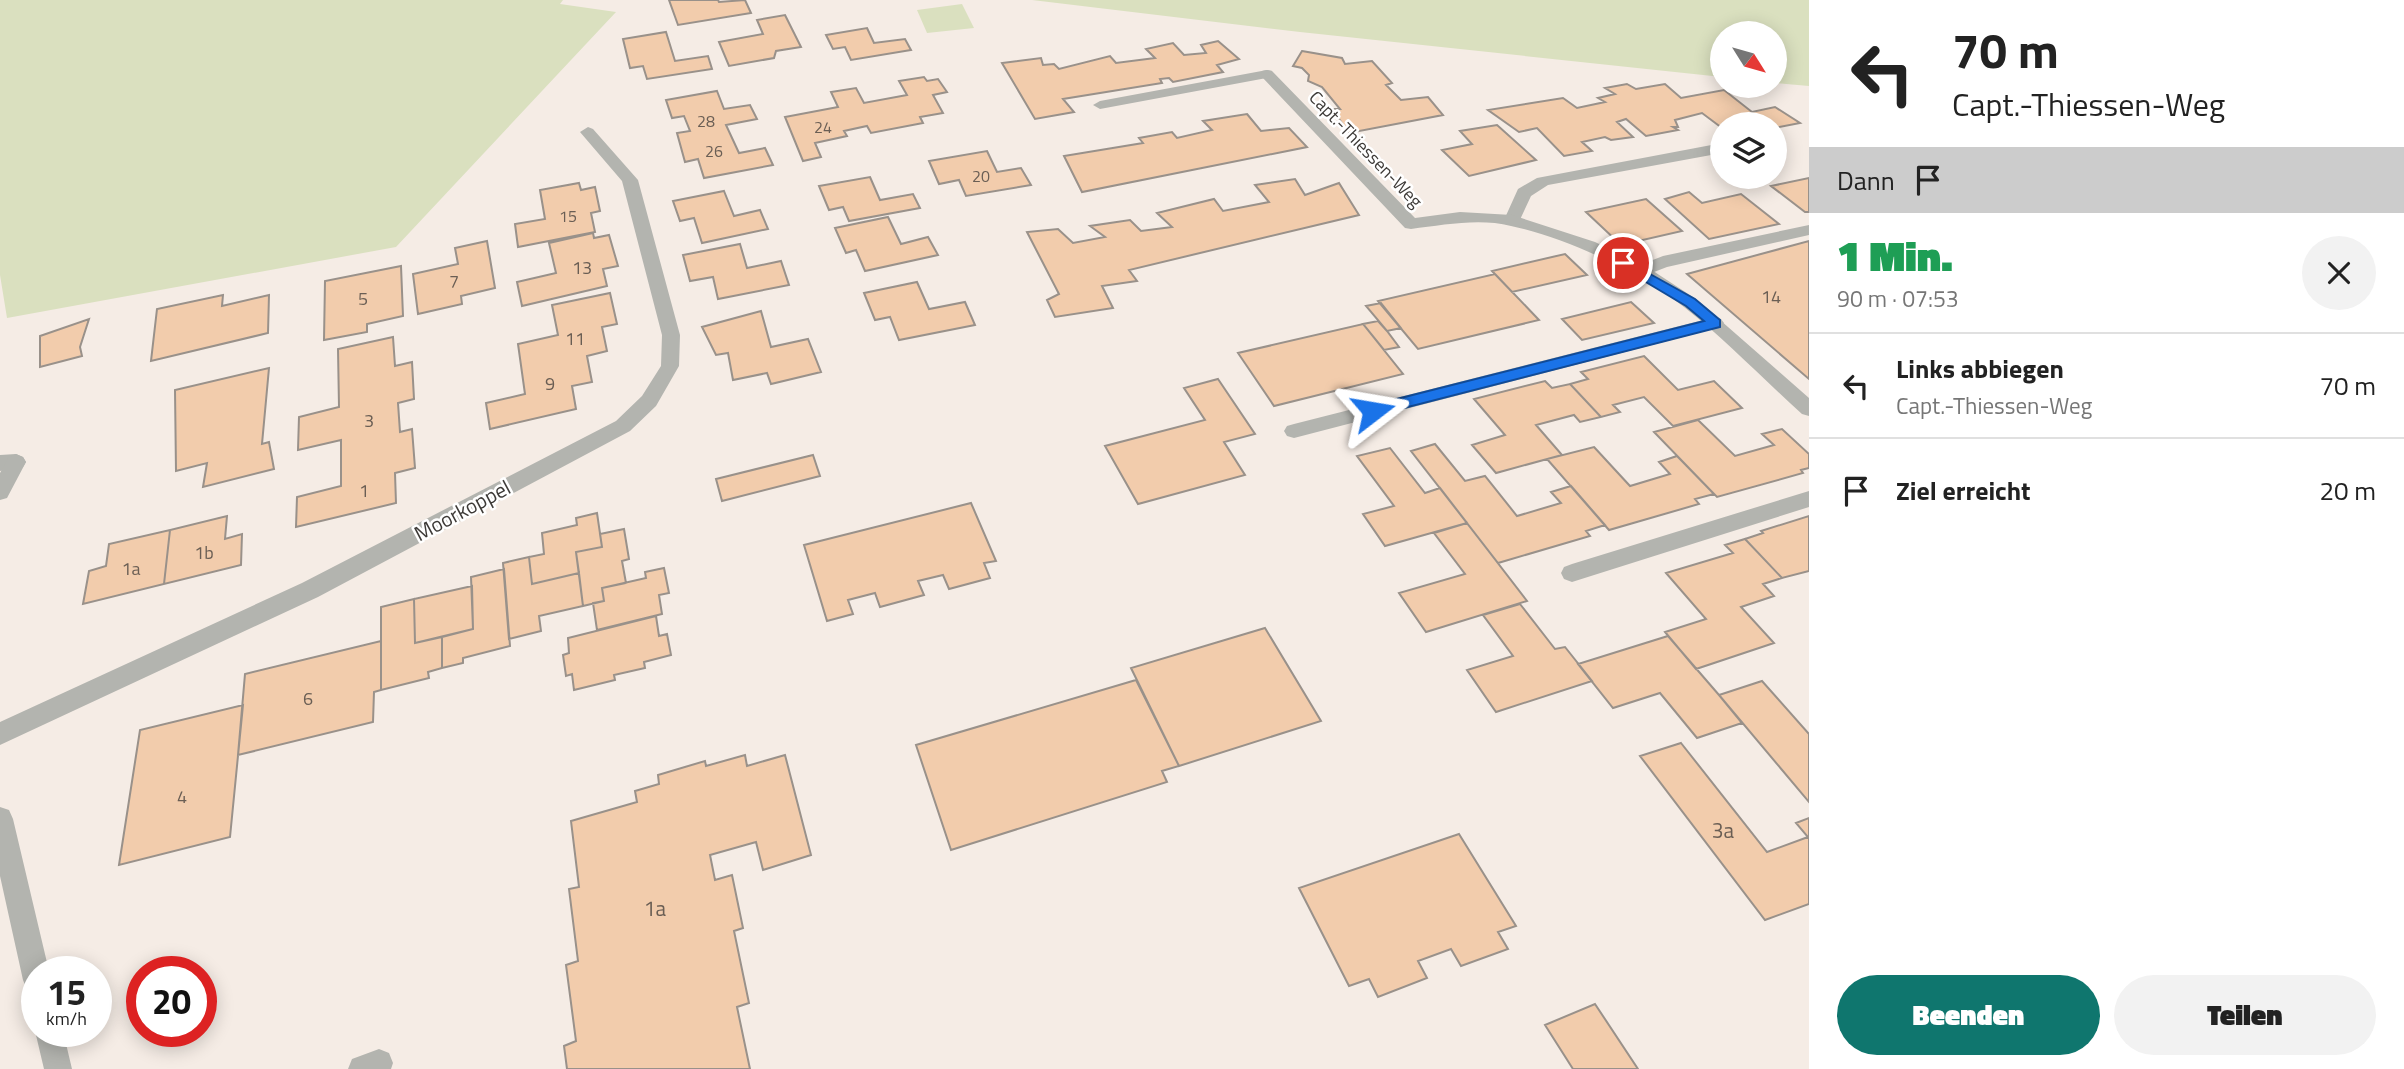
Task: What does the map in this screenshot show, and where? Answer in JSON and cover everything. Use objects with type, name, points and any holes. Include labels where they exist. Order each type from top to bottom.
[{"type":"street","name":"Capt.-Thiessen-Weg","points":[[1100,105],[1267,74],[1411,224],[1460,217],[1512,219],[1589,246],[1641,271],[1690,303],[1808,406]]},
{"type":"street","name":"Moorkoppel","points":[[0,734],[310,590],[623,426],[649,401],[670,366],[670,328],[630,180],[588,132]]},
{"type":"street","points":[[1512,219],[1524,193],[1543,181],[1710,150]]},
{"type":"street","points":[[1641,271],[1663,262],[1809,230]]},
{"type":"street","points":[[1294,431],[1715,323]]},
{"type":"street","points":[[0,492],[8,462]]},
{"type":"street","points":[[1572,573],[1809,499]]},
{"type":"street","points":[[0,819],[31,956]]},
{"type":"street","points":[[53,1047],[58,1069]]},
{"type":"green space","points":[[0,0],[563,0],[560,4],[616,12],[396,247],[7,318],[0,275]]},
{"type":"green space","points":[[1032,0],[1809,0],[1809,86],[1787,84],[1787,21],[1710,21],[1710,76]]},
{"type":"green space","points":[[962,4],[974,28],[927,33],[917,10]]},
{"type":"building","points":[[669,0],[745,0],[751,13],[678,25]]},
{"type":"building","points":[[785,15],[801,47],[776,51],[774,58],[729,66],[719,42],[763,34],[757,20]]},
{"type":"building","points":[[867,28],[874,43],[905,39],[911,50],[851,60],[845,47],[833,49],[826,35]]},
{"type":"building","points":[[666,32],[675,61],[708,56],[712,69],[647,79],[643,66],[630,68],[623,39]]},
{"type":"building","points":[[1218,41],[1239,59],[1217,65],[1223,72],[1173,82],[1169,78],[1160,79],[1162,83],[1063,99],[1074,112],[1035,119],[1002,63],[1041,58],[1043,65],[1054,64],[1059,69],[1110,56],[1116,63],[1155,58],[1146,49],[1173,43],[1184,55],[1206,53],[1201,45]]},
{"type":"building","points":[[1302,51],[1342,58],[1345,64],[1372,61],[1392,83],[1386,85],[1401,100],[1428,97],[1443,115],[1349,133],[1332,109],[1340,109],[1322,87],[1308,81],[1309,75],[1302,68],[1293,66]]},
{"type":"building","points":[[924,77],[927,81],[938,79],[947,92],[933,95],[943,113],[920,117],[923,123],[871,133],[867,126],[844,131],[847,136],[815,143],[821,157],[803,161],[785,117],[838,107],[831,92],[856,88],[864,103],[907,95],[899,81]]},
{"type":"building","points":[[1627,84],[1636,89],[1665,84],[1681,98],[1710,93],[1710,98],[1734,98],[1752,112],[1710,112],[1710,119],[1702,113],[1675,120],[1678,127],[1673,127],[1678,130],[1646,136],[1626,119],[1617,122],[1633,137],[1611,140],[1605,137],[1582,142],[1592,151],[1564,156],[1537,128],[1519,132],[1488,110],[1563,98],[1577,108],[1605,102],[1598,98],[1615,94],[1605,88]]},
{"type":"building","points":[[717,91],[724,109],[750,105],[757,119],[726,125],[739,153],[765,148],[773,165],[704,178],[698,159],[685,162],[677,133],[690,131],[684,116],[672,118],[666,100]]},
{"type":"building","points":[[1775,107],[1783,112],[1752,112]]},
{"type":"building","points":[[1247,114],[1261,131],[1289,128],[1307,147],[1082,192],[1064,156],[1143,143],[1139,138],[1172,132],[1177,138],[1212,130],[1203,121]]},
{"type":"building","points":[[1787,115],[1800,123],[1787,126]]},
{"type":"building","points":[[1497,125],[1536,160],[1469,176],[1442,150],[1472,144],[1460,131]]},
{"type":"building","points":[[987,151],[997,172],[1021,168],[1031,185],[966,196],[959,180],[939,184],[929,161]]},
{"type":"building","points":[[870,177],[880,200],[913,194],[920,208],[849,221],[843,207],[829,210],[819,186]]},
{"type":"building","points":[[1809,178],[1809,212],[1805,212],[1775,189],[1787,189],[1787,183]]},
{"type":"building","points":[[1295,179],[1305,195],[1339,183],[1359,215],[1129,270],[1137,281],[1102,286],[1113,308],[1055,317],[1047,300],[1059,294],[1027,232],[1058,229],[1073,243],[1105,237],[1090,226],[1130,220],[1141,231],[1172,227],[1157,213],[1214,199],[1223,211],[1269,202],[1255,185]]},
{"type":"building","points":[[579,183],[581,190],[595,187],[600,211],[591,213],[595,232],[518,247],[515,224],[545,219],[540,190]]},
{"type":"building","points":[[724,191],[734,216],[760,210],[768,229],[702,243],[694,218],[680,221],[673,201]]},
{"type":"building","points":[[1689,192],[1702,203],[1741,194],[1779,224],[1709,239],[1665,199]]},
{"type":"building","points":[[1646,199],[1682,231],[1621,245],[1586,212]]},
{"type":"building","points":[[888,217],[901,244],[928,237],[938,255],[865,271],[856,250],[846,253],[835,228]]},
{"type":"building","points":[[593,233],[594,238],[609,235],[618,266],[603,269],[607,286],[522,306],[517,282],[556,273],[549,243]]},
{"type":"building","points":[[487,241],[495,288],[461,296],[462,304],[418,314],[413,274],[458,264],[455,248]]},
{"type":"building","points":[[1809,241],[1809,379],[1687,274]]},
{"type":"building","points":[[740,244],[747,268],[781,261],[789,285],[718,299],[713,277],[690,281],[683,255]]},
{"type":"building","points":[[1565,254],[1587,275],[1512,292],[1492,271]]},
{"type":"building","points":[[401,266],[403,316],[367,324],[367,332],[324,340],[325,281]]},
{"type":"building","points":[[1495,274],[1539,320],[1418,349],[1378,301]]},
{"type":"building","points":[[917,282],[929,309],[965,302],[975,325],[899,340],[890,317],[875,320],[864,293]]},
{"type":"building","points":[[610,293],[617,324],[602,327],[607,351],[587,356],[592,382],[572,386],[576,409],[490,429],[486,403],[525,394],[518,344],[558,335],[552,305]]},
{"type":"building","points":[[223,295],[222,306],[269,295],[268,333],[151,361],[157,309]]},
{"type":"building","points":[[1631,302],[1654,323],[1582,340],[1562,319]]},
{"type":"building","points":[[1381,303],[1401,328],[1387,331],[1366,306]]},
{"type":"building","points":[[761,311],[771,347],[808,339],[821,372],[771,384],[767,373],[733,380],[728,353],[716,355],[702,327]]},
{"type":"building","points":[[89,319],[80,347],[82,356],[40,367],[40,336]]},
{"type":"building","points":[[1378,321],[1399,347],[1384,350],[1363,324]]},
{"type":"building","points":[[1363,324],[1403,374],[1274,406],[1238,353]]},
{"type":"building","points":[[393,337],[395,366],[412,362],[414,399],[398,403],[400,432],[412,429],[415,468],[395,473],[396,503],[296,527],[297,497],[341,486],[341,440],[298,450],[299,417],[339,407],[338,349]]},
{"type":"building","points":[[1644,356],[1678,390],[1714,381],[1742,408],[1673,426],[1644,397],[1613,405],[1620,412],[1601,417],[1570,384],[1588,379],[1581,372]]},
{"type":"building","points":[[269,368],[262,444],[269,442],[274,469],[203,487],[207,463],[176,471],[175,390]]},
{"type":"building","points":[[1218,379],[1255,434],[1224,442],[1245,475],[1138,504],[1105,446],[1205,420],[1184,388]]},
{"type":"building","points":[[1545,381],[1552,388],[1570,384],[1601,417],[1580,422],[1574,415],[1536,425],[1562,455],[1496,473],[1472,445],[1505,435],[1474,399]]},
{"type":"building","points":[[1698,420],[1735,456],[1774,445],[1762,434],[1782,429],[1809,454],[1809,468],[1801,470],[1803,473],[1717,497],[1654,432]]},
{"type":"building","points":[[1435,444],[1465,481],[1485,476],[1517,516],[1561,503],[1551,492],[1571,486],[1605,525],[1586,531],[1590,536],[1498,563],[1411,451]]},
{"type":"building","points":[[1594,447],[1630,486],[1670,474],[1659,462],[1677,456],[1714,494],[1695,499],[1699,504],[1609,530],[1547,459]]},
{"type":"building","points":[[1390,448],[1425,493],[1440,488],[1467,523],[1385,546],[1363,514],[1394,506],[1357,456]]},
{"type":"building","points":[[813,455],[820,476],[722,501],[716,479]]},
{"type":"building","points":[[971,503],[996,561],[984,563],[990,578],[949,589],[943,575],[918,581],[924,595],[880,607],[875,593],[848,600],[853,614],[827,621],[804,545]]},
{"type":"building","points":[[597,513],[602,547],[576,552],[579,573],[532,584],[529,557],[544,554],[542,533],[577,525],[576,518]]},
{"type":"building","points":[[227,516],[225,539],[242,534],[241,565],[164,584],[170,530]]},
{"type":"building","points":[[1809,516],[1809,571],[1782,578],[1745,539],[1763,533],[1761,531]]},
{"type":"building","points":[[1467,523],[1527,601],[1426,632],[1399,593],[1465,574],[1434,533]]},
{"type":"building","points":[[624,529],[629,559],[622,561],[626,583],[602,588],[604,601],[583,606],[576,552],[602,547],[600,534]]},
{"type":"building","points":[[170,530],[164,584],[83,604],[89,571],[106,566],[109,544]]},
{"type":"building","points":[[1745,539],[1782,578],[1763,584],[1774,596],[1741,607],[1774,643],[1696,669],[1665,632],[1706,619],[1666,573],[1733,553],[1725,545]]},
{"type":"building","points":[[529,557],[532,584],[579,573],[583,606],[539,616],[541,631],[509,639],[503,563]]},
{"type":"building","points":[[664,568],[669,593],[659,595],[662,614],[597,630],[593,603],[604,601],[602,588],[646,578],[645,572]]},
{"type":"building","points":[[504,569],[510,646],[463,658],[463,663],[442,668],[442,637],[473,629],[471,577]]},
{"type":"building","points":[[472,586],[473,629],[415,643],[414,599]]},
{"type":"building","points":[[414,599],[415,643],[442,637],[442,668],[428,672],[429,678],[381,690],[381,607]]},
{"type":"building","points":[[1520,604],[1555,649],[1565,647],[1592,681],[1496,712],[1467,670],[1513,656],[1483,615]]},
{"type":"building","points":[[656,616],[659,636],[667,634],[671,655],[644,662],[645,668],[614,675],[615,680],[574,690],[572,674],[566,676],[563,655],[569,653],[568,638]]},
{"type":"building","points":[[1265,628],[1321,721],[1179,766],[1131,668]]},
{"type":"building","points":[[1668,636],[1742,723],[1697,738],[1660,693],[1613,708],[1578,664]]},
{"type":"building","points":[[381,641],[381,690],[374,692],[373,722],[238,755],[245,674]]},
{"type":"building","points":[[1136,680],[1179,766],[1162,771],[1167,782],[951,850],[916,745]]},
{"type":"building","points":[[1762,681],[1809,734],[1809,802],[1719,695]]},
{"type":"building","points":[[243,705],[230,837],[119,865],[140,730]]},
{"type":"building","points":[[1681,743],[1767,852],[1808,837],[1796,823],[1809,818],[1809,904],[1765,920],[1640,756]]},
{"type":"building","points":[[745,755],[747,766],[785,755],[811,855],[763,870],[756,842],[710,855],[715,880],[732,875],[743,928],[734,931],[749,1003],[737,1007],[750,1069],[567,1069],[564,1046],[576,1041],[566,965],[578,961],[569,889],[579,887],[571,821],[637,802],[635,791],[659,784],[658,775],[705,761],[706,766]]},
{"type":"building","points":[[1459,834],[1516,926],[1498,932],[1508,949],[1461,966],[1451,949],[1418,961],[1427,978],[1378,997],[1369,979],[1349,986],[1299,888]]},
{"type":"building","points":[[1595,1004],[1638,1069],[1573,1069],[1545,1025]]},
{"type":"route","points":[[1373,411],[1715,323],[1641,271],[1623,263]]}]
